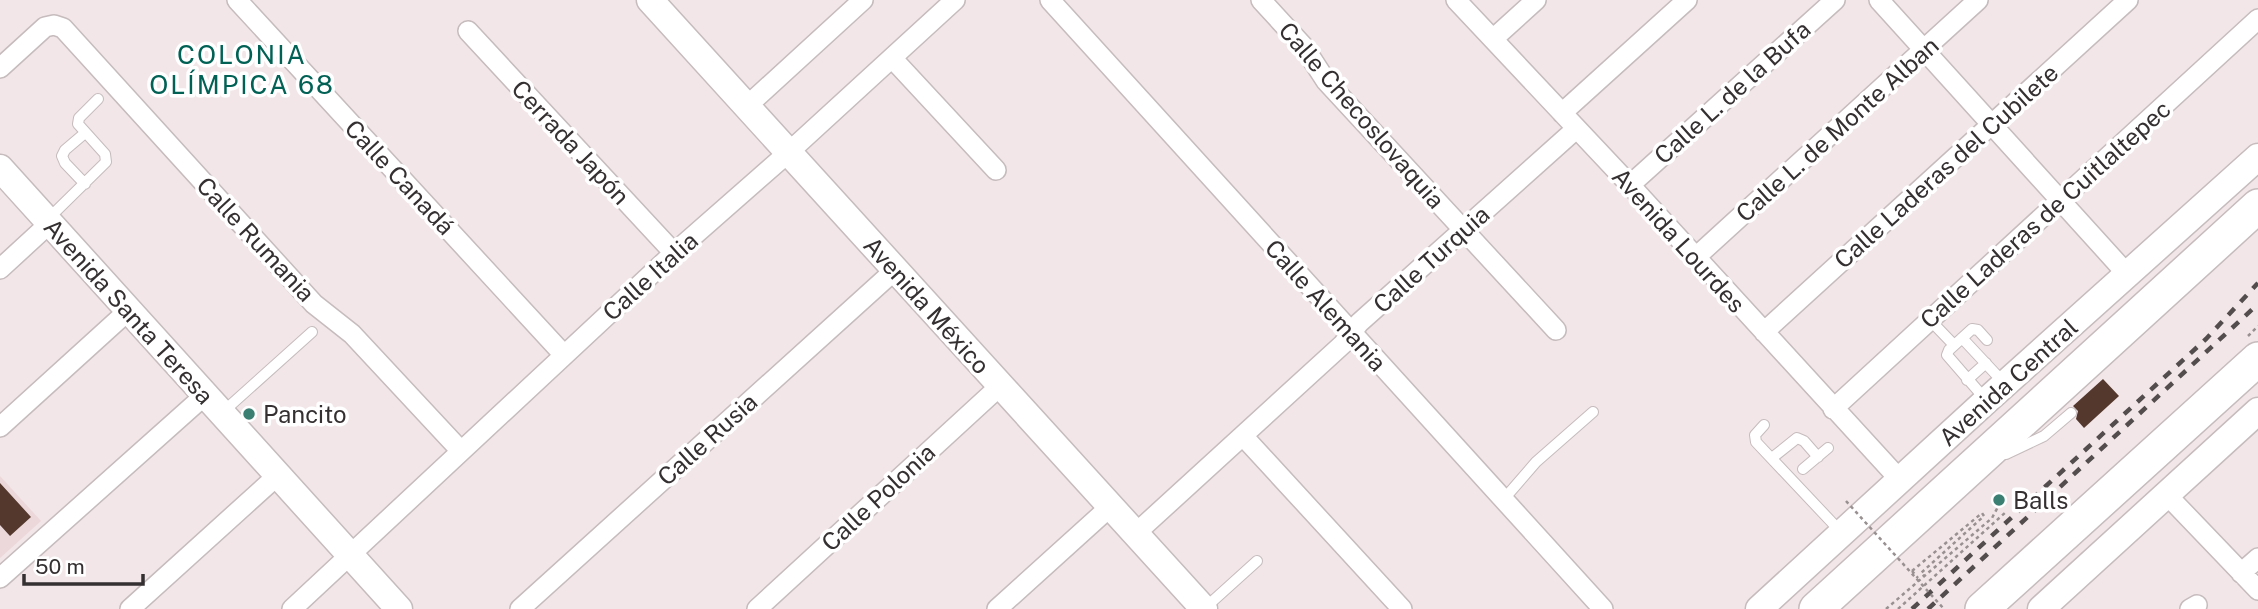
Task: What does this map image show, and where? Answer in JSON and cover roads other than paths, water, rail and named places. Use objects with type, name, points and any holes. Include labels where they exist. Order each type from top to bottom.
[{"type":"highway","points":[[2155,298],[2183,256],[2258,179]]},
{"type":"highway","name":"Avenida Central","points":[[1816,609],[2258,206]]},
{"type":"highway","points":[[1982,609],[2258,359]]},
{"type":"highway","points":[[2181,430],[2258,379]]},
{"type":"street","name":"Calle Canadá","points":[[237,0],[564,355]]},
{"type":"street","points":[[747,106],[863,0]]},
{"type":"street","name":"Calle Italia","points":[[292,609],[564,355],[955,0]]},
{"type":"street","name":"Calle Alemania","points":[[1049,0],[1602,609]]},
{"type":"street","name":"Calle Checoslovaquia","points":[[1261,0],[1304,47],[1326,81],[1556,330]]},
{"type":"street","name":"Avenida Lourdes","points":[[1456,0],[1901,481]]},
{"type":"street","points":[[1493,39],[1536,0]]},
{"type":"street","points":[[1562,113],[1686,0]]},
{"type":"street","name":"Calle L. de la Bufa","points":[[1630,185],[1835,0]]},
{"type":"street","points":[[1879,0],[2127,274]]},
{"type":"street","name":"Calle L. de Monte Alban","points":[[1696,257],[1978,0]]},
{"type":"street","name":"Calle Laderas del Cubilete","points":[[1763,332],[2128,0]]},
{"type":"street","name":"Avenida México","points":[[657,2],[747,106],[1204,609]]},
{"type":"street","name":"Calle Rumania","points":[[0,68],[46,27],[54,25],[63,28],[314,304],[352,334],[461,451]]},
{"type":"street","name":"Calle Laderas de Cuitlaltepec","points":[[1833,409],[2060,199],[2255,28]]},
{"type":"street","name":"Cerrada Japón","points":[[468,31],[674,254]]},
{"type":"street","points":[[892,58],[996,170]]},
{"type":"street","name":"Calle Turquia","points":[[1135,534],[1343,344],[1359,323],[1576,129]]},
{"type":"street","name":"Avenida Central","points":[[1759,609],[2258,158]]},
{"type":"street","name":"Avenida Santa Teresa","points":[[0,168],[399,609]]},
{"type":"street","points":[[0,269],[49,221]]},
{"type":"street","name":"Calle Rusia","points":[[520,609],[895,270]]},
{"type":"street","points":[[0,427],[129,310]]},
{"type":"street","name":"Calle Polonia","points":[[757,609],[1000,386]]},
{"type":"street","points":[[0,578],[212,405]]},
{"type":"street","points":[[2048,606],[2258,411]]},
{"type":"street","points":[[1243,436],[1402,609]]},
{"type":"street","points":[[130,609],[276,476]]},
{"type":"street","points":[[2167,495],[2258,590]]},
{"type":"street","points":[[997,609],[1111,506]]},
{"type":"street","points":[[2241,573],[2258,558]]},
{"type":"lane","points":[[49,221],[104,166],[107,157],[78,121],[97,99]]},
{"type":"lane","points":[[85,133],[65,150],[62,156],[65,163],[85,184]]},
{"type":"lane","points":[[1929,320],[1986,363],[1996,392]]},
{"type":"lane","points":[[1987,340],[1974,329],[1947,352],[1947,357],[1967,380],[1996,392]]},
{"type":"lane","points":[[212,405],[312,332]]},
{"type":"lane","points":[[1967,380],[1986,363]]},
{"type":"lane","points":[[1504,499],[1536,462],[1593,412]]},
{"type":"lane","points":[[1962,476],[2044,436],[2071,413]]},
{"type":"lane","points":[[1764,425],[1755,435],[1755,440],[1843,534]]},
{"type":"lane","points":[[1772,458],[1797,439],[1804,441],[1818,457]]},
{"type":"lane","points":[[1803,469],[1828,448]]},
{"type":"lane","points":[[1204,609],[1257,561]]},
{"type":"railway","points":[[1912,609],[2206,339],[2258,283]]},
{"type":"railway","points":[[1928,609],[2258,304]]},
{"type":"place","name":"Pancito","points":[[249,414]]},
{"type":"place","name":"Balls","points":[[1999,500]]},
{"type":"district","name":"COLONIA OLÍMPICA 68","points":[[242,69]]}]
